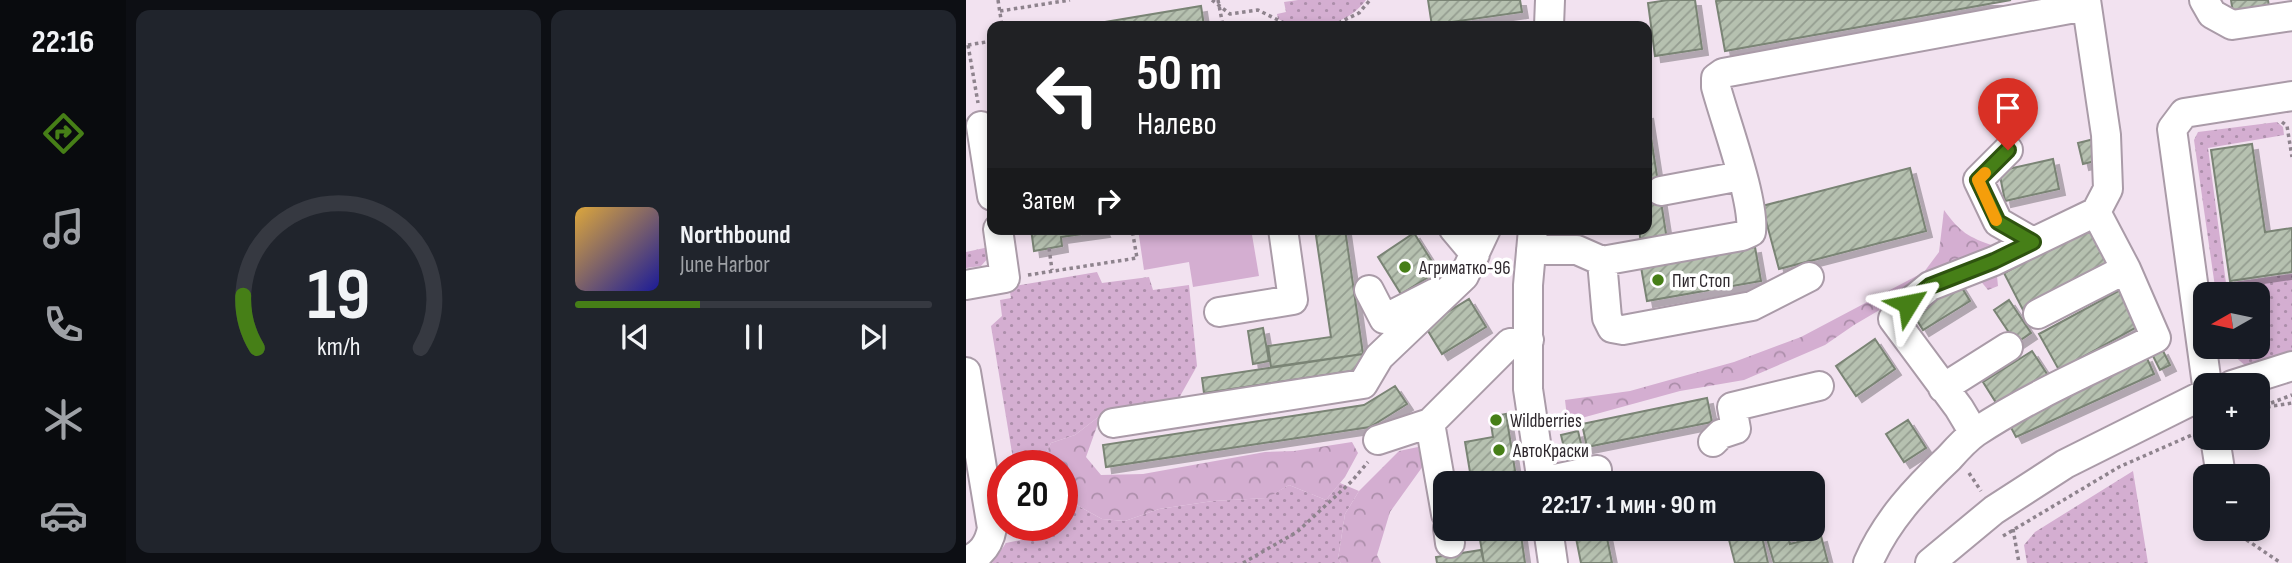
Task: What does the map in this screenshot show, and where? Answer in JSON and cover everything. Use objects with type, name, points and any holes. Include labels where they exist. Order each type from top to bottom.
[{"type":"street","points":[[1549,21],[1550,0]]},
{"type":"street","points":[[2204,0],[2212,14],[2232,25],[2292,16]]},
{"type":"street","points":[[1539,471],[1528,389],[1528,285],[1532,240],[1577,250],[1602,261],[1742,236],[1751,232],[1752,220],[1716,87],[1716,78],[1723,73],[2086,3],[2106,135],[2108,189],[2096,212],[1994,261],[1930,286],[1900,311],[1943,388],[1974,433]]},
{"type":"street","points":[[2205,373],[2172,130],[2184,113],[2285,107]]},
{"type":"street","points":[[981,126],[987,164]]},
{"type":"street","points":[[2008,150],[1978,180],[1998,222],[2033,242]]},
{"type":"street","points":[[1661,191],[1741,176]]},
{"type":"street","points":[[1868,563],[1877,542],[1891,521],[1919,487],[1974,433],[2046,393],[2156,338],[2126,269],[2096,212]]},
{"type":"street","points":[[966,285],[1005,278],[999,235]]},
{"type":"street","points":[[1219,312],[1293,300],[1284,235]]},
{"type":"street","points":[[1113,423],[1363,384],[1379,357],[1464,276],[1480,241]]},
{"type":"street","points":[[1602,261],[1607,318],[1612,328],[1623,330],[1752,306],[1809,277]]},
{"type":"street","points":[[2038,314],[2126,269]]},
{"type":"street","points":[[1369,290],[1384,318],[1459,281]]},
{"type":"street","points":[[1384,438],[1430,423],[1510,343],[1529,340]]},
{"type":"street","points":[[1943,388],[2007,347]]},
{"type":"street","points":[[2270,373],[2292,366]]},
{"type":"street","points":[[966,372],[992,528],[986,545],[978,556],[966,561]]},
{"type":"street","points":[[1713,442],[1721,434],[1735,429],[1732,407],[1819,386]]},
{"type":"street","points":[[1930,563],[1994,510],[2065,464],[2193,400]]},
{"type":"street","points":[[1430,423],[1438,471]]},
{"type":"street","points":[[1593,471],[1597,470]]},
{"type":"street","points":[[1550,541],[1553,563]]},
{"type":"path","points":[[998,0],[1001,21]]},
{"type":"path","points":[[1000,11],[1070,0]]},
{"type":"path","points":[[1212,0],[1230,14],[1258,10],[1276,21]]},
{"type":"path","points":[[1342,21],[1359,13],[1370,0]]},
{"type":"path","points":[[1219,3],[1222,21]]},
{"type":"path","points":[[981,126],[967,45],[987,42]]},
{"type":"path","points":[[2285,107],[2292,157]]},
{"type":"path","points":[[1005,278],[1137,258],[1133,235]]},
{"type":"path","points":[[1049,248],[1052,271]]},
{"type":"path","points":[[2270,403],[2292,395]]},
{"type":"path","points":[[2270,406],[2292,403]]},
{"type":"path","points":[[1994,542],[2119,467],[2193,434]]},
{"type":"path","points":[[1243,563],[1297,532],[1352,481],[1384,438]]},
{"type":"path","points":[[2013,529],[2019,563]]},
{"type":"path","points":[[2248,541],[2281,563]]},
{"type":"green space","points":[[1366,0],[1348,17],[1339,21],[1278,19],[1277,14],[1286,12],[1284,2]]},
{"type":"green space","points":[[2277,122],[2283,127],[2284,135],[2208,148],[2226,282],[2214,282],[2194,140],[2198,132]]},
{"type":"green space","points":[[1944,210],[1965,233],[1994,246],[1998,286],[1988,290],[1979,279],[1929,281],[1825,345],[1744,380],[1680,391],[1578,419],[1567,417],[1565,400],[1630,391],[1734,362],[1801,337],[1924,272],[1939,252]]},
{"type":"green space","points":[[1139,235],[1252,235],[1259,276],[1193,287],[1189,262],[1144,270]]},
{"type":"green space","points":[[989,247],[989,257],[981,266],[966,268],[966,252]]},
{"type":"green space","points":[[1097,272],[1102,283],[1149,277],[1153,290],[1189,285],[1197,366],[1179,398],[1101,415],[1075,435],[1051,443],[1048,450],[1012,450],[991,326],[1002,316],[1000,300],[1011,298],[1009,287]]},
{"type":"green space","points":[[2292,274],[2292,353],[2248,368],[2238,359],[2270,359],[2270,282],[2233,282]]},
{"type":"green space","points":[[1101,415],[1086,457],[1101,475],[1143,474],[1265,452],[1294,451],[1352,442],[1358,453],[1345,477],[1326,500],[1289,485],[1267,498],[1213,501],[1159,509],[1125,521],[1102,519],[1078,506],[1078,450],[1048,450],[1051,443],[1075,435]]},
{"type":"green space","points":[[1418,447],[1423,466],[1390,512],[1377,555],[1381,563],[1341,563],[1338,559],[1345,514],[1359,491],[1399,451]]},
{"type":"green space","points":[[2133,471],[2148,563],[2027,563],[2024,545],[2035,532]]},
{"type":"green space","points":[[1340,483],[1359,491],[1345,514],[1338,559],[1341,563],[992,563],[1006,543],[1078,541],[1078,506],[1102,519],[1125,521],[1159,509],[1213,501],[1266,498],[1289,485],[1326,500]]},
{"type":"building","points":[[1428,0],[1520,0],[1522,12],[1458,21],[1431,21]]},
{"type":"building","points":[[1695,0],[1702,49],[1655,56],[1648,3]]},
{"type":"building","points":[[2011,0],[1725,51],[1716,1]]},
{"type":"building","points":[[2231,0],[2268,0],[2270,13],[2234,19]]},
{"type":"building","points":[[1201,6],[1203,21],[1111,21]]},
{"type":"building","points":[[2094,139],[2099,160],[2083,164],[2078,143]]},
{"type":"building","points":[[1652,144],[1659,189],[1652,190]]},
{"type":"building","points":[[2252,144],[2265,232],[2292,228],[2292,272],[2230,281],[2211,150]]},
{"type":"building","points":[[2053,159],[2059,189],[2005,201],[1999,171]]},
{"type":"building","points":[[1910,168],[1926,231],[1779,269],[1762,206]]},
{"type":"building","points":[[1659,189],[1667,240],[1641,244],[1640,235],[1652,235],[1652,190]]},
{"type":"building","points":[[2094,226],[2113,262],[2023,310],[2004,273]]},
{"type":"building","points":[[1032,235],[1075,235],[1061,237],[1062,246],[1034,251]]},
{"type":"building","points":[[1316,235],[1346,235],[1363,354],[1271,367],[1268,346],[1331,337]]},
{"type":"building","points":[[1411,235],[1415,235],[1438,271],[1401,294],[1378,257]]},
{"type":"building","points":[[1755,247],[1761,281],[1647,301],[1641,267]]},
{"type":"building","points":[[1959,283],[1970,301],[1923,330],[1912,312]]},
{"type":"building","points":[[2122,289],[2142,324],[2059,370],[2039,334]]},
{"type":"building","points":[[1469,299],[1486,327],[1442,354],[1425,326]]},
{"type":"building","points":[[2009,300],[2031,333],[2016,343],[1994,310]]},
{"type":"building","points":[[1263,328],[1269,361],[1253,364],[1248,331]]},
{"type":"building","points":[[1875,339],[1895,369],[1856,396],[1836,366]]},
{"type":"building","points":[[2162,349],[2170,365],[2160,370],[2152,354]]},
{"type":"building","points":[[2032,351],[2049,377],[2000,409],[1983,382]]},
{"type":"building","points":[[1363,354],[1366,369],[1204,393],[1202,378]]},
{"type":"building","points":[[2146,356],[2154,374],[2016,437],[2007,420]]},
{"type":"building","points":[[1395,386],[1407,404],[1370,427],[1106,467],[1103,445],[1364,405]]},
{"type":"building","points":[[1707,398],[1712,422],[1587,447],[1582,424]]},
{"type":"building","points":[[1506,414],[1515,471],[1470,471],[1465,442],[1493,437],[1490,417]]},
{"type":"building","points":[[1908,420],[1926,448],[1904,462],[1886,434]]},
{"type":"building","points":[[1578,431],[1583,452],[1566,456],[1561,435]]},
{"type":"building","points":[[1480,541],[1522,541],[1525,563],[1484,563]]},
{"type":"building","points":[[1577,541],[1608,541],[1612,563],[1581,563]]},
{"type":"building","points":[[1729,541],[1763,541],[1768,563],[1735,563]]},
{"type":"building","points":[[1768,541],[1789,541],[1790,544],[1822,541],[1828,563],[1774,563]]},
{"type":"building","points":[[1481,550],[1484,563],[1437,563],[1436,557]]},
{"type":"slow traffic","points":[[1985,173],[1978,180],[1996,220]]},
{"type":"place","name":"Агриматко-96","points":[[1405,267]]},
{"type":"place","name":"Пит Стоп","points":[[1658,280]]},
{"type":"place","name":"Wildberries","points":[[1496,420]]},
{"type":"place","name":"АвтоКраски","points":[[1499,450]]},
{"type":"route","points":[[1908,304],[1930,286],[1994,261],[2033,242],[1998,222],[1978,180],[2008,150]]}]
